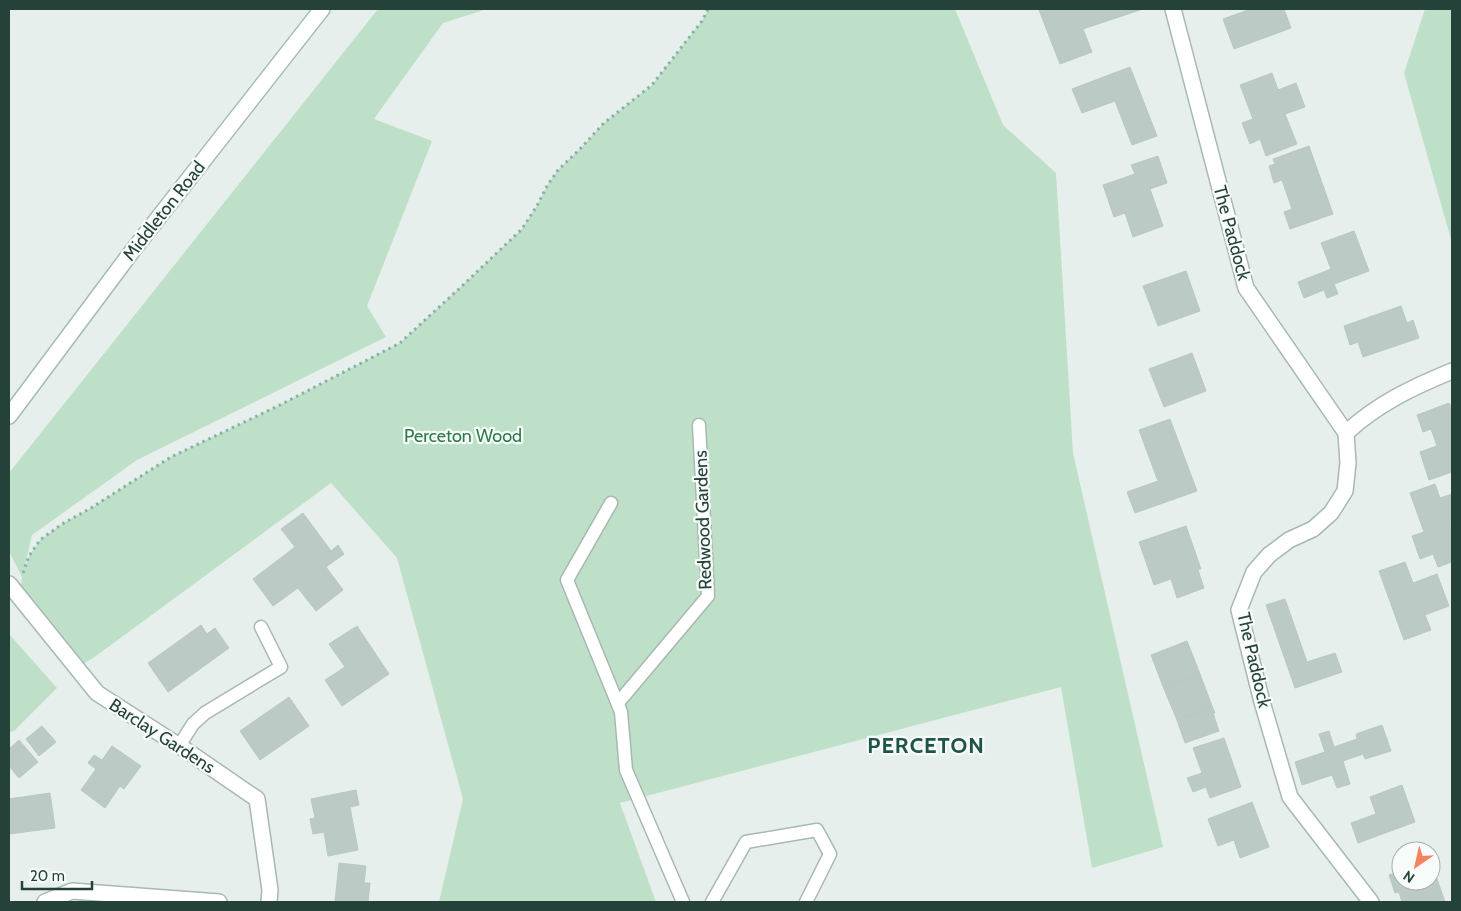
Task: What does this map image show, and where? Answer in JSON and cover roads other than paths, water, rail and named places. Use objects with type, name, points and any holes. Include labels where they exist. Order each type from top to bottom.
[{"type":"street","name":"Middleton Road","points":[[9,416],[130,254],[322,9]]},
{"type":"street","name":"The Paddock","points":[[1172,9],[1246,288],[1346,433],[1348,463],[1345,491],[1331,513],[1313,529],[1289,540],[1269,555],[1254,572],[1239,610],[1262,702],[1290,797],[1371,902]]},
{"type":"street","points":[[1346,433],[1362,418],[1391,399],[1452,371]]},
{"type":"street","name":"Barclay Gardens","points":[[11,587],[97,693],[257,799],[270,890],[269,902]]},
{"type":"street","points":[[45,902],[72,891],[219,902]]},
{"type":"lane","name":"Redwood Gardens","points":[[618,703],[708,596],[699,425]]},
{"type":"lane","points":[[612,503],[567,580],[621,712],[626,770],[683,902]]},
{"type":"lane","points":[[179,746],[193,724],[205,713],[281,667],[261,627]]},
{"type":"lane","points":[[712,902],[746,842],[817,830],[830,854],[806,902]]},
{"type":"district","name":"PERCETON","points":[[926,745]]},
{"type":"park label","name":"Perceton Wood","points":[[463,436]]}]
